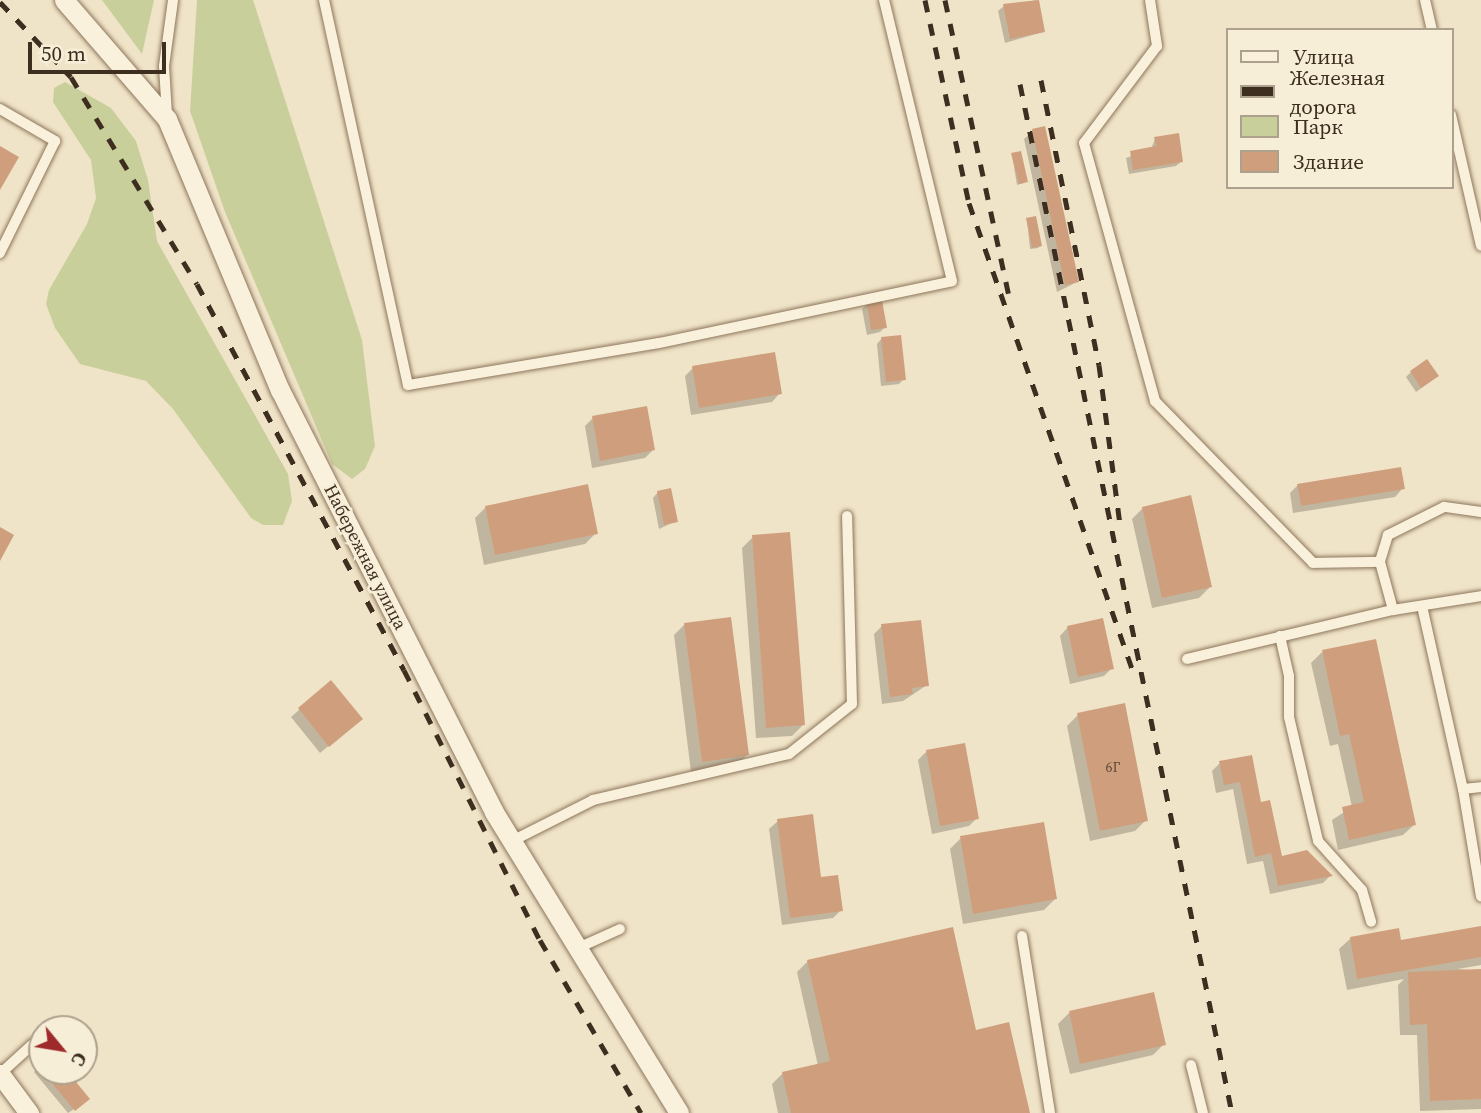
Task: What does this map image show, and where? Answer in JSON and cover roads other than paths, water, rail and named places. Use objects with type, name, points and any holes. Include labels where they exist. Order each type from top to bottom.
[{"type":"street","name":"Набережная улица","points":[[64,0],[167,119],[280,390],[512,841],[679,1113]]},
{"type":"street","points":[[0,1074],[29,1113]]},
{"type":"lane","points":[[167,119],[164,66],[173,0]]},
{"type":"lane","points":[[324,0],[408,385],[659,343],[952,281],[884,0]]},
{"type":"lane","points":[[1150,0],[1157,46],[1084,143],[1155,401],[1313,563],[1380,562]]},
{"type":"lane","points":[[1425,0],[1432,28]]},
{"type":"lane","points":[[0,109],[54,141],[0,253]]},
{"type":"lane","points":[[1453,124],[1481,246]]},
{"type":"lane","points":[[1393,610],[1380,562],[1388,535],[1444,507],[1481,512]]},
{"type":"lane","points":[[512,841],[593,800],[789,754],[852,704],[847,516]]},
{"type":"lane","points":[[1187,659],[1393,610],[1481,596]]},
{"type":"lane","points":[[1422,606],[1463,789],[1481,896]]},
{"type":"lane","points":[[1280,636],[1289,676],[1289,717],[1318,841],[1362,890],[1371,922]]},
{"type":"lane","points":[[1463,789],[1481,787]]},
{"type":"lane","points":[[578,948],[620,929]]},
{"type":"lane","points":[[1022,936],[1049,1113]]},
{"type":"lane","points":[[0,1074],[28,1048]]},
{"type":"lane","points":[[1191,1065],[1203,1113]]},
{"type":"railway","points":[[925,0],[969,203],[1132,669]]},
{"type":"railway","points":[[945,0],[1009,296]]},
{"type":"railway","points":[[0,2],[71,77],[197,284],[404,670],[540,940],[641,1113]]},
{"type":"railway","points":[[1041,80],[1099,365],[1120,524]]},
{"type":"railway","points":[[1020,84],[1232,1113]]}]
